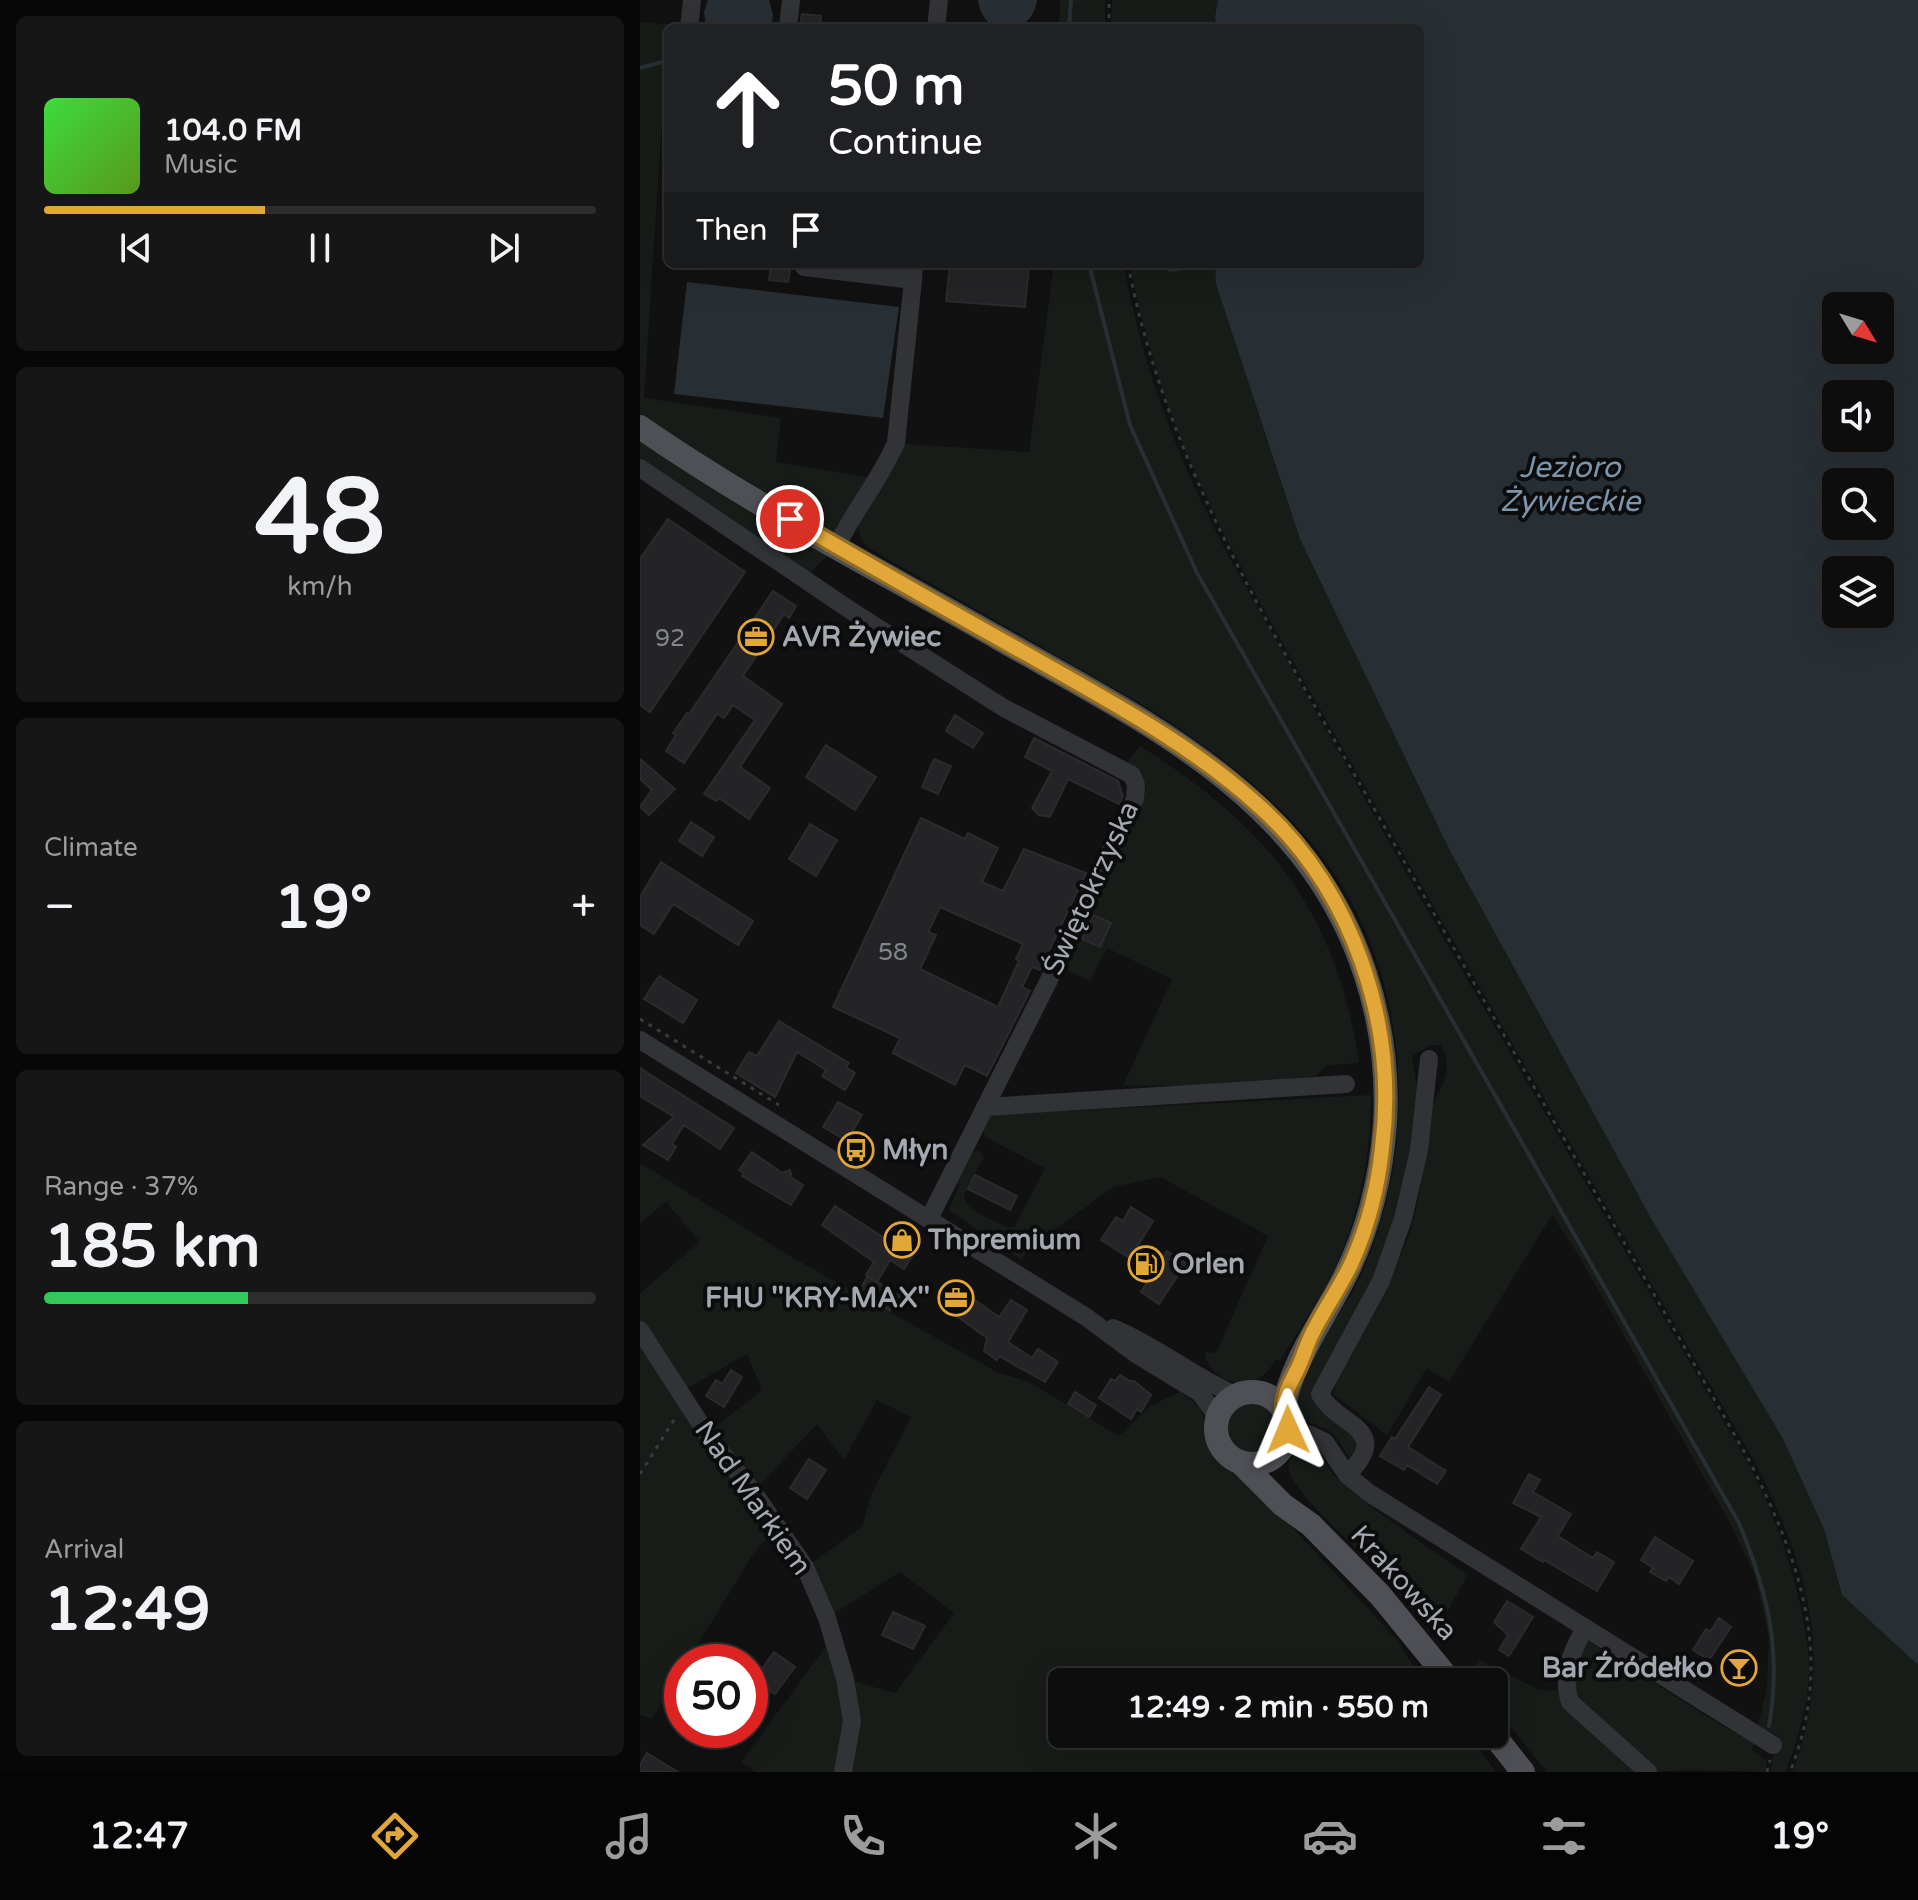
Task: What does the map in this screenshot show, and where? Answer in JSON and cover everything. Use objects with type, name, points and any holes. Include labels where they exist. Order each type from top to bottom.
[{"type":"main road","points":[[640,427],[688,459],[1114,704],[1208,764],[1276,823],[1302,854],[1327,890],[1356,948],[1375,1007],[1384,1066],[1385,1120],[1375,1195],[1360,1241],[1341,1284],[1313,1332],[1288,1390],[1283,1445],[1277,1454],[1260,1463],[1240,1462],[1225,1452],[1219,1441],[1218,1418],[1223,1407],[1274,1377],[1313,1332]]},
{"type":"main road","points":[[1247,1394],[1272,1398],[1286,1420]]},
{"type":"main road","name":"Krakowska","points":[[1277,1454],[1281,1479],[1311,1525]]},
{"type":"main road","name":"Krakowska","points":[[1240,1462],[1283,1505],[1311,1525],[1380,1595],[1440,1668]]},
{"type":"main road","points":[[1504,1748],[1523,1772]]},
{"type":"street","points":[[689,24],[692,0]]},
{"type":"street","points":[[788,24],[791,0]]},
{"type":"street","points":[[936,24],[939,0]]},
{"type":"street","points":[[826,268],[914,272],[896,443],[837,546]]},
{"type":"street","name":"Świętokrzyska","points":[[640,468],[838,602],[1004,708],[1132,775],[1136,785],[1135,799],[1106,848],[929,1219]]},
{"type":"street","points":[[640,1040],[1086,1317],[1136,1354],[1200,1393],[1218,1418]]},
{"type":"street","points":[[1347,1475],[1361,1459],[1366,1445],[1363,1433],[1324,1403],[1320,1394],[1381,1281],[1403,1219],[1419,1150],[1429,1059]]},
{"type":"street","points":[[985,1107],[1346,1084]]},
{"type":"street","points":[[1086,1317],[1144,1341],[1213,1384],[1247,1394]]},
{"type":"street","name":"Nad Markiem","points":[[640,1330],[707,1434],[754,1493],[805,1567],[827,1618],[845,1679],[852,1721],[843,1772]]},
{"type":"street","points":[[1286,1420],[1325,1442],[1347,1475],[1369,1493],[1773,1745]]},
{"type":"street","points":[[1585,1628],[1566,1670],[1565,1688],[1570,1702],[1648,1772]]},
{"type":"path","points":[[1109,0],[1109,24]]},
{"type":"path","points":[[1129,268],[1154,371],[1182,450],[1215,523],[1384,826],[1750,1462],[1778,1518],[1795,1561],[1812,1645],[1811,1690],[1790,1772]]},
{"type":"path","points":[[640,1474],[672,1420],[689,1405]]},
{"type":"shaded area","points":[[1060,0],[1105,0],[1105,24],[1059,24]]},
{"type":"shaded area","points":[[1112,0],[1218,0],[1216,24],[1111,24]]},
{"type":"shaded area","points":[[640,22],[664,24],[664,90],[644,398],[781,418],[776,462],[877,479],[837,546],[804,579],[640,468]]},
{"type":"shaded area","points":[[1053,268],[1125,268],[1141,340],[1164,413],[1228,555],[1425,906],[1758,1483],[1791,1570],[1808,1651],[1806,1701],[1786,1772],[1770,1772],[1779,1736],[1758,1726],[1767,1688],[1769,1637],[1755,1575],[1732,1527],[1579,1256],[1552,1215],[1449,1382],[1427,1368],[1387,1435],[1333,1394],[1349,1353],[1401,1255],[1414,1220],[1430,1114],[1446,1075],[1442,1045],[1431,1045],[1412,1056],[1419,1098],[1416,1133],[1380,1274],[1319,1385],[1351,1428],[1359,1445],[1352,1461],[1332,1433],[1299,1417],[1296,1403],[1299,1387],[1316,1351],[1355,1287],[1377,1234],[1391,1178],[1398,1120],[1398,1062],[1389,1005],[1373,950],[1349,898],[1317,850],[1260,790],[1218,756],[1150,709],[867,547],[861,538],[859,521],[896,465],[905,444],[1029,452]]},
{"type":"shaded area","points":[[1131,268],[1215,268],[1216,284],[1300,539],[1449,849],[1652,1220],[1783,1439],[1824,1529],[1842,1595],[1918,1665],[1918,1772],[1793,1772],[1806,1729],[1812,1689],[1813,1651],[1810,1613],[1801,1576],[1774,1501],[1755,1462],[1257,596],[1212,508],[1171,415]]},
{"type":"shaded area","points":[[1140,746],[1225,808],[1260,842],[1289,878],[1314,917],[1333,960],[1348,1009],[1359,1063],[1328,1065],[1316,1076],[1237,1085],[1123,1086],[1172,979],[1107,948],[1090,981],[1064,969],[1142,798],[1146,785],[1140,775],[1125,765]]},
{"type":"shaded area","points":[[1371,1095],[1363,1178],[1339,1259],[1280,1361],[1276,1360],[1264,1375],[1246,1383],[1236,1383],[1219,1376],[1212,1370],[1205,1352],[1216,1353],[1268,1236],[1160,1177],[1113,1187],[1027,1250],[1021,1260],[949,1210],[959,1186],[956,1181],[973,1152],[980,1151],[984,1157],[964,1195],[966,1201],[975,1211],[1009,1228],[1015,1226],[1045,1168],[985,1137],[983,1129],[992,1113]]},
{"type":"shaded area","points":[[640,1163],[795,1259],[999,1373],[1029,1382],[1119,1436],[1150,1406],[1180,1392],[1202,1414],[1212,1452],[1279,1513],[1399,1642],[1416,1668],[1048,1668],[1048,1748],[1479,1748],[1496,1772],[756,1772],[741,1762],[751,1748],[768,1748],[768,1725],[830,1641],[845,1679],[895,1693],[954,1613],[900,1572],[827,1618],[809,1565],[862,1527],[871,1495],[911,1417],[877,1400],[844,1460],[817,1424],[756,1489],[775,1528],[752,1556],[698,1644],[664,1644],[664,1700],[652,1719],[640,1715],[640,1330],[643,1326],[640,1320],[640,1293],[700,1242],[666,1202],[640,1223]],"holes":[[[747,1354],[762,1390],[707,1434],[681,1392]]]},
{"type":"shaded area","points":[[1252,1403],[1270,1410],[1277,1428],[1270,1446],[1252,1453],[1234,1446],[1227,1428],[1234,1410]]},
{"type":"shaded area","points":[[1304,1448],[1320,1457],[1340,1481],[1370,1506],[1468,1575],[1449,1608],[1428,1626],[1293,1480],[1289,1471],[1290,1460]]},
{"type":"shaded area","points":[[1585,1639],[1755,1744],[1751,1749],[1767,1762],[1765,1772],[1655,1772],[1573,1698],[1575,1658]]},
{"type":"shaded area","points":[[1479,1660],[1495,1668],[1474,1668]]},
{"type":"shaded area","points":[[1508,1674],[1539,1690],[1557,1691],[1640,1772],[1547,1772],[1508,1723]]},
{"type":"water","points":[[708,0],[769,0],[773,15],[772,24],[706,24],[704,12]]},
{"type":"water","points":[[978,0],[1037,0],[1033,13],[1022,24],[992,24],[981,13]]},
{"type":"water","name":"Jezioro Żywieckie","points":[[1218,0],[1918,0],[1918,1665],[1842,1595],[1824,1529],[1783,1439],[1652,1220],[1449,849],[1300,539],[1216,284],[1215,268],[1424,268],[1424,24],[1216,24],[1215,17]]},
{"type":"water","points":[[687,282],[899,307],[883,418],[674,394]]},
{"type":"building","points":[[802,14],[821,16],[820,24],[801,24]]},
{"type":"building","points":[[770,268],[790,268],[788,282],[769,280]]},
{"type":"building","points":[[950,268],[1029,268],[1025,307],[946,301]]},
{"type":"building","points":[[668,519],[745,572],[650,712],[640,705],[640,559]]},
{"type":"building","points":[[773,591],[796,606],[789,618],[784,614],[743,676],[782,704],[740,767],[770,788],[749,819],[719,798],[716,801],[704,794],[755,720],[733,705],[724,718],[717,714],[684,763],[666,751],[676,735],[673,733]]},
{"type":"building","points":[[955,715],[983,733],[973,748],[946,731]]},
{"type":"building","points":[[1034,738],[1118,781],[1123,796],[1119,804],[1068,779],[1050,817],[1039,815],[1032,808],[1052,771],[1025,757]]},
{"type":"building","points":[[826,745],[876,777],[855,810],[806,777]]},
{"type":"building","points":[[640,759],[675,789],[649,815],[640,807],[652,790],[640,779]]},
{"type":"building","points":[[934,759],[951,766],[938,794],[922,787]]},
{"type":"building","points":[[921,818],[965,839],[968,833],[998,848],[982,882],[1003,891],[1024,849],[1086,873],[1040,970],[1032,967],[1022,987],[1030,991],[987,1076],[965,1065],[955,1085],[893,1053],[900,1038],[833,1007]],"holes":[[[940,907],[1023,944],[1016,959],[1019,961],[998,1007],[920,969],[936,935],[928,932]]]},
{"type":"building","points":[[691,822],[714,837],[702,856],[679,841]]},
{"type":"building","points":[[810,824],[837,840],[816,876],[789,859]]},
{"type":"building","points":[[661,862],[753,921],[738,945],[673,904],[654,934],[640,925],[640,897]]},
{"type":"building","points":[[1093,915],[1111,923],[1100,947],[1082,939]]},
{"type":"building","points":[[659,976],[697,1000],[683,1023],[644,999]]},
{"type":"building","points":[[779,1021],[849,1063],[846,1067],[855,1073],[845,1090],[822,1076],[826,1070],[797,1052],[775,1097],[736,1073],[749,1052],[757,1056]]},
{"type":"building","points":[[640,1068],[734,1128],[720,1149],[684,1125],[672,1144],[676,1147],[668,1160],[643,1145],[674,1117],[640,1096]]},
{"type":"building","points":[[838,1102],[862,1115],[847,1141],[823,1127]]},
{"type":"building","points":[[752,1152],[782,1173],[790,1170],[792,1178],[803,1185],[791,1205],[742,1176],[744,1173],[739,1170]]},
{"type":"building","points":[[975,1175],[1017,1196],[1010,1210],[968,1189]]},
{"type":"building","points":[[835,1206],[886,1239],[894,1226],[920,1243],[904,1269],[890,1260],[877,1282],[866,1275],[874,1262],[822,1225]]},
{"type":"building","points":[[1131,1207],[1153,1221],[1130,1258],[1101,1240],[1116,1217],[1123,1221]]},
{"type":"building","points":[[1167,1251],[1186,1263],[1159,1304],[1141,1292]]},
{"type":"building","points":[[868,1276],[900,1296],[890,1311],[859,1291]]},
{"type":"building","points":[[952,1284],[999,1317],[1011,1300],[1027,1310],[1008,1342],[1032,1358],[1038,1349],[1058,1362],[1045,1382],[984,1351],[987,1338],[939,1303]]},
{"type":"building","points":[[731,1370],[742,1377],[724,1407],[706,1396],[716,1380],[722,1384]]},
{"type":"building","points":[[1120,1375],[1134,1381],[1151,1395],[1141,1412],[1137,1409],[1131,1419],[1099,1398],[1111,1379],[1115,1381]]},
{"type":"building","points":[[1429,1387],[1441,1395],[1408,1447],[1446,1471],[1437,1484],[1407,1465],[1404,1470],[1380,1456]]},
{"type":"building","points":[[1075,1392],[1096,1405],[1089,1417],[1068,1404]]},
{"type":"building","points":[[809,1459],[826,1470],[807,1499],[790,1488]]},
{"type":"building","points":[[1529,1474],[1540,1480],[1533,1492],[1571,1514],[1558,1536],[1593,1558],[1597,1552],[1614,1562],[1597,1591],[1521,1549],[1541,1517],[1513,1503]]},
{"type":"building","points":[[1655,1537],[1693,1561],[1679,1584],[1669,1577],[1666,1581],[1650,1572],[1653,1568],[1641,1560]]},
{"type":"building","points":[[1507,1601],[1533,1617],[1509,1656],[1499,1650],[1508,1635],[1494,1622]]},
{"type":"building","points":[[893,1612],[925,1626],[913,1649],[882,1635]]},
{"type":"building","points":[[1719,1618],[1731,1627],[1709,1660],[1693,1650],[1706,1629],[1710,1632]]},
{"type":"building","points":[[774,1652],[795,1667],[775,1694],[768,1689],[768,1660]]},
{"type":"building","points":[[647,1753],[678,1772],[640,1772],[640,1765]]},
{"type":"waterway","points":[[1069,24],[1071,0]]},
{"type":"waterway","points":[[640,68],[664,62]]},
{"type":"waterway","points":[[1090,268],[1130,425],[1197,573],[1739,1523],[1758,1574],[1770,1623],[1774,1672],[1769,1726]]},
{"type":"waterway","points":[[1170,270],[1183,268]]},
{"type":"place","name":"AVR Żywiec","points":[[756,637]]},
{"type":"place","name":"Młyn","points":[[856,1150]]},
{"type":"place","name":"Thpremium","points":[[902,1240]]},
{"type":"place","name":"Orlen","points":[[1146,1264]]},
{"type":"place","name":"FHU ''KRY-MAX''","points":[[956,1298]]},
{"type":"place","name":"Bar Źródełko","points":[[1739,1668]]},
{"type":"route","points":[[790,519],[1182,746],[1262,808],[1289,837],[1327,890],[1361,960],[1375,1007],[1384,1066],[1385,1120],[1375,1195],[1352,1262],[1313,1332],[1288,1390],[1283,1410],[1288,1430]]}]
